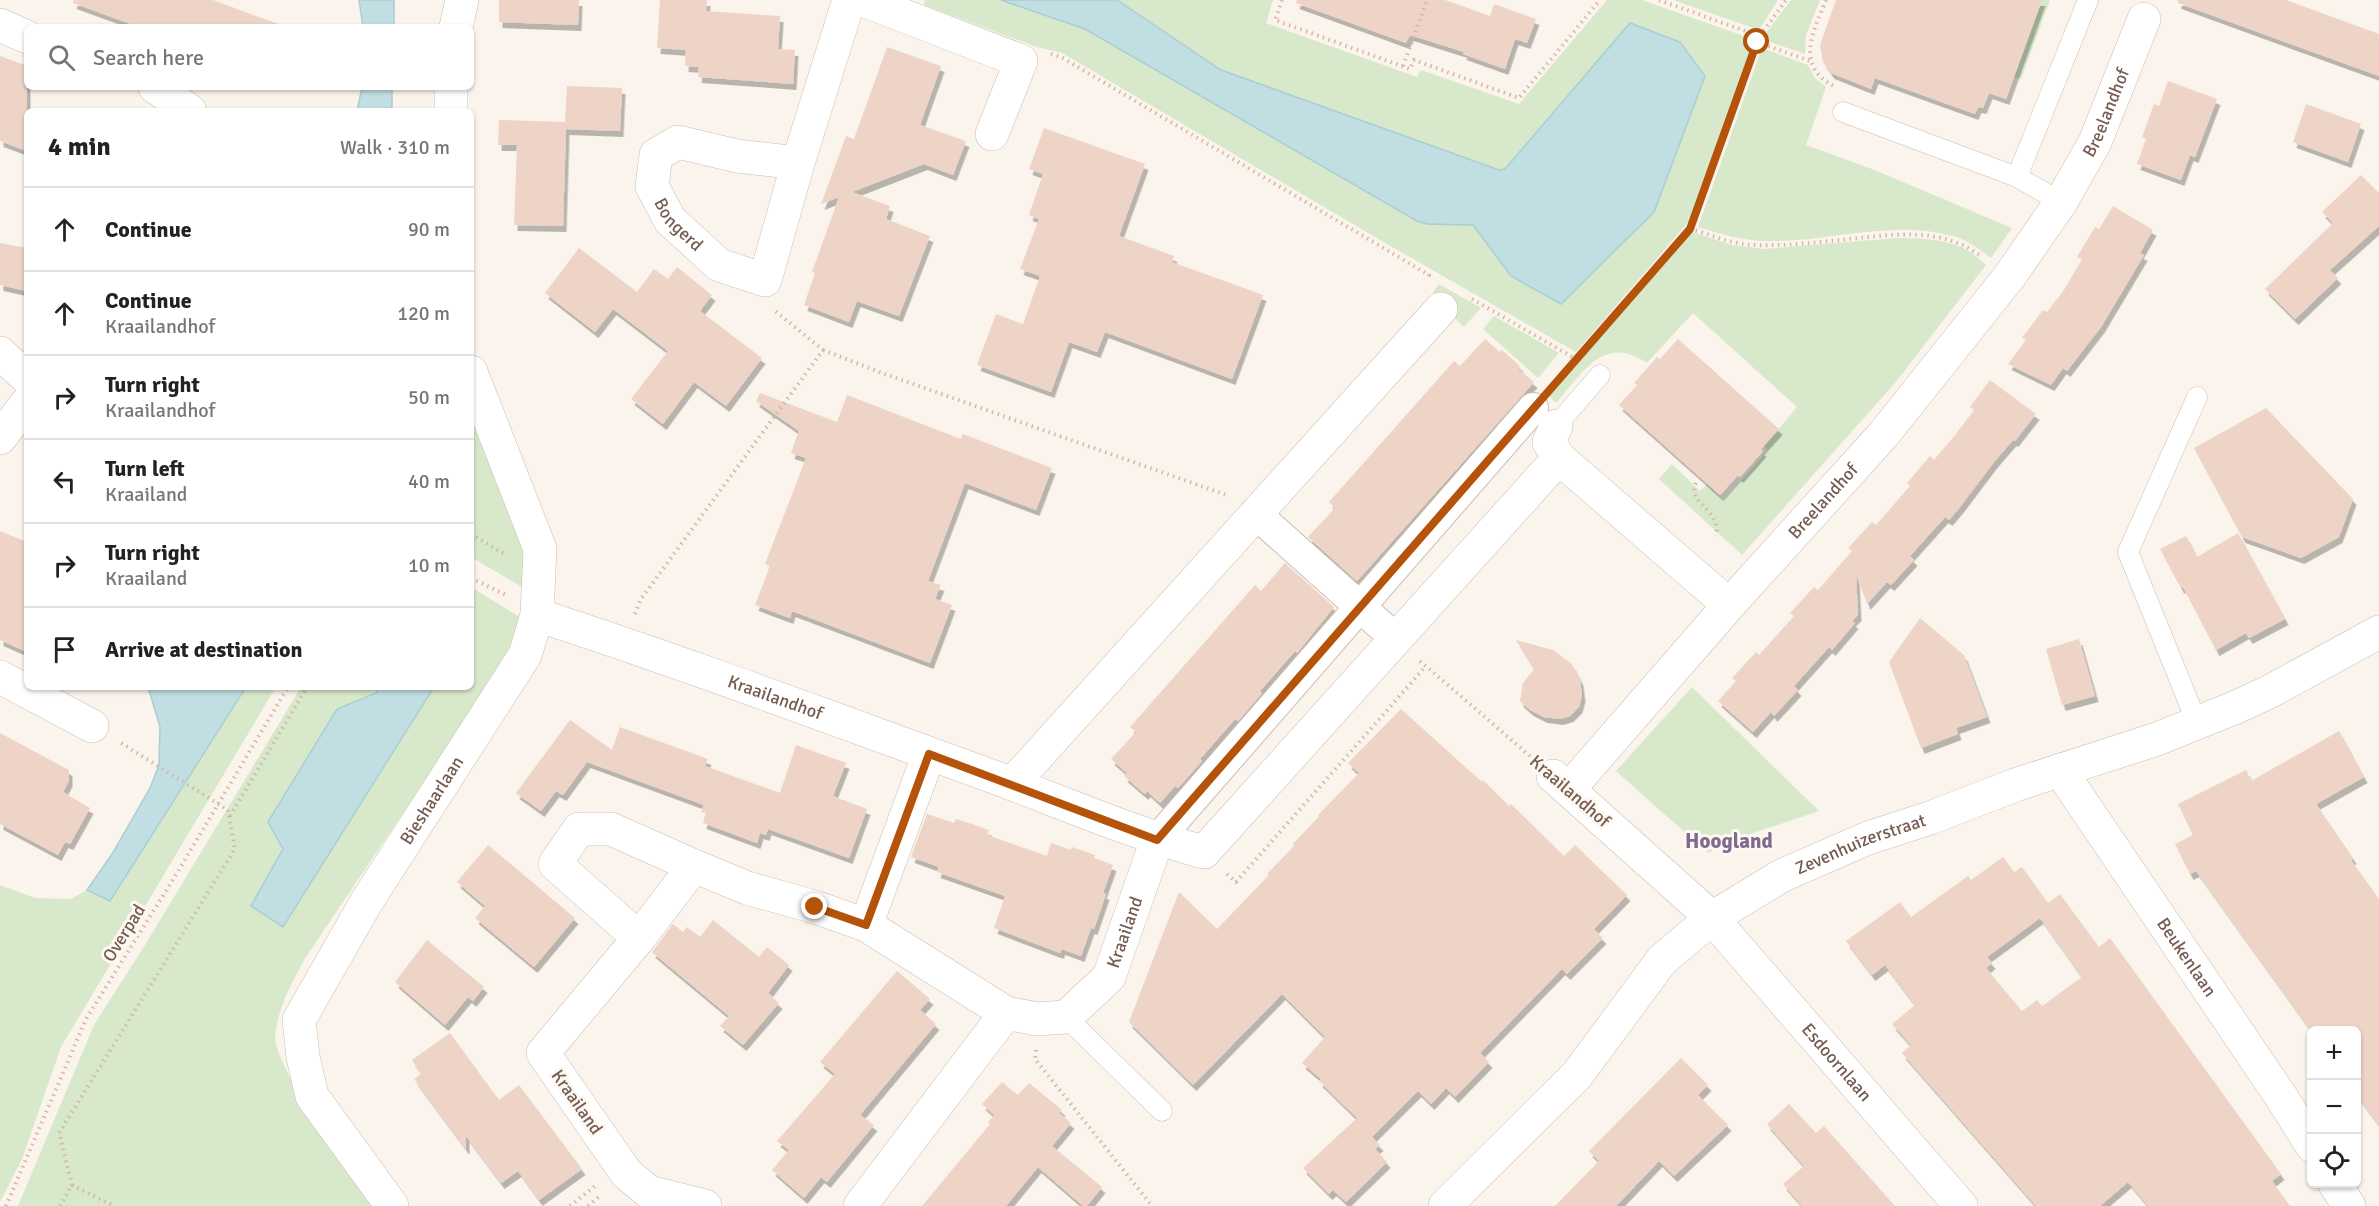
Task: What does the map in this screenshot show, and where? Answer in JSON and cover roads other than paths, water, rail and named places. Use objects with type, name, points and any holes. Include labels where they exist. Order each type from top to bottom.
[{"type":"street","points":[[457,24],[462,0]]},
{"type":"street","points":[[798,163],[849,0]]},
{"type":"street","points":[[863,0],[1022,61],[992,134]]},
{"type":"street","name":"Breelandhof","points":[[1561,783],[1729,605],[1883,435],[2009,277],[2061,202],[2095,142],[2144,19]]},
{"type":"street","points":[[0,25],[24,36]]},
{"type":"street","points":[[159,90],[186,108]]},
{"type":"street","points":[[451,90],[451,108]]},
{"type":"street","name":"Bongerd","points":[[678,142],[737,156],[798,163],[765,280],[719,265],[670,220],[652,186],[656,156],[678,142]]},
{"type":"street","points":[[1012,784],[1450,296]]},
{"type":"street","points":[[0,353],[24,375]]},
{"type":"street","name":"Bieshaarlaan","points":[[392,1206],[312,1096],[303,1057],[299,1020],[367,901],[525,656],[537,615],[540,549],[474,380]]},
{"type":"street","points":[[0,438],[24,407]]},
{"type":"street","points":[[1549,431],[1729,605]]},
{"type":"street","points":[[1157,840],[1361,607],[1549,431]]},
{"type":"street","points":[[1256,513],[1397,640],[1549,431]]},
{"type":"street","name":"Kraailandhof","points":[[537,615],[625,643],[1012,784],[1157,840],[1204,852],[1397,640]]},
{"type":"street","name":"Zevenhuizerstraat","points":[[1445,1206],[1577,1074],[1662,960],[1712,918],[1781,876],[1868,838],[1930,818],[2005,788],[2157,739],[2270,692],[2379,632]]},
{"type":"street","points":[[0,677],[24,690]]},
{"type":"street","points":[[24,690],[92,726]]},
{"type":"street","points":[[866,925],[929,754]]},
{"type":"street","name":"Beukenlaan","points":[[2060,770],[2307,1138]]},
{"type":"street","name":"Kraailandhof","points":[[1561,783],[1712,918]]},
{"type":"street","points":[[639,938],[555,864],[579,829],[611,829],[747,888],[815,907],[866,925],[1006,1012],[1052,1018]]},
{"type":"street","name":"Kraailand","points":[[1052,1018],[1109,977],[1157,840]]},
{"type":"street","name":"Kraailand","points":[[694,866],[639,938],[543,1053],[627,1174],[649,1192],[705,1206]]},
{"type":"street","name":"Esdoornlaan","points":[[1712,918],[1961,1206]]},
{"type":"street","points":[[860,1206],[1006,1012]]},
{"type":"street","points":[[2338,1188],[2349,1206]]},
{"type":"lane","points":[[2017,177],[2088,0]]},
{"type":"lane","points":[[1843,111],[2017,177],[2061,202]]},
{"type":"lane","points":[[1549,431],[1600,375]]},
{"type":"lane","points":[[2197,397],[2128,552],[2197,723]]},
{"type":"lane","points":[[1052,1018],[1162,1111]]},
{"type":"water","points":[[359,0],[394,0],[394,24],[363,24]]},
{"type":"water","points":[[1001,0],[1117,0],[1221,70],[1499,170],[1505,169],[1630,23],[1680,42],[1705,76],[1654,212],[1561,304],[1511,276],[1473,225],[1427,224],[1417,221],[1085,29]]},
{"type":"water","points":[[361,90],[392,90],[392,108],[358,108]]},
{"type":"water","points":[[149,690],[244,690],[110,901],[87,890],[112,854],[150,788],[159,765],[160,727]]},
{"type":"water","points":[[378,690],[432,690],[283,927],[251,906],[283,849],[268,822],[337,709],[376,693]]},
{"type":"district","name":"Hoogland","points":[[1729,841]]}]
